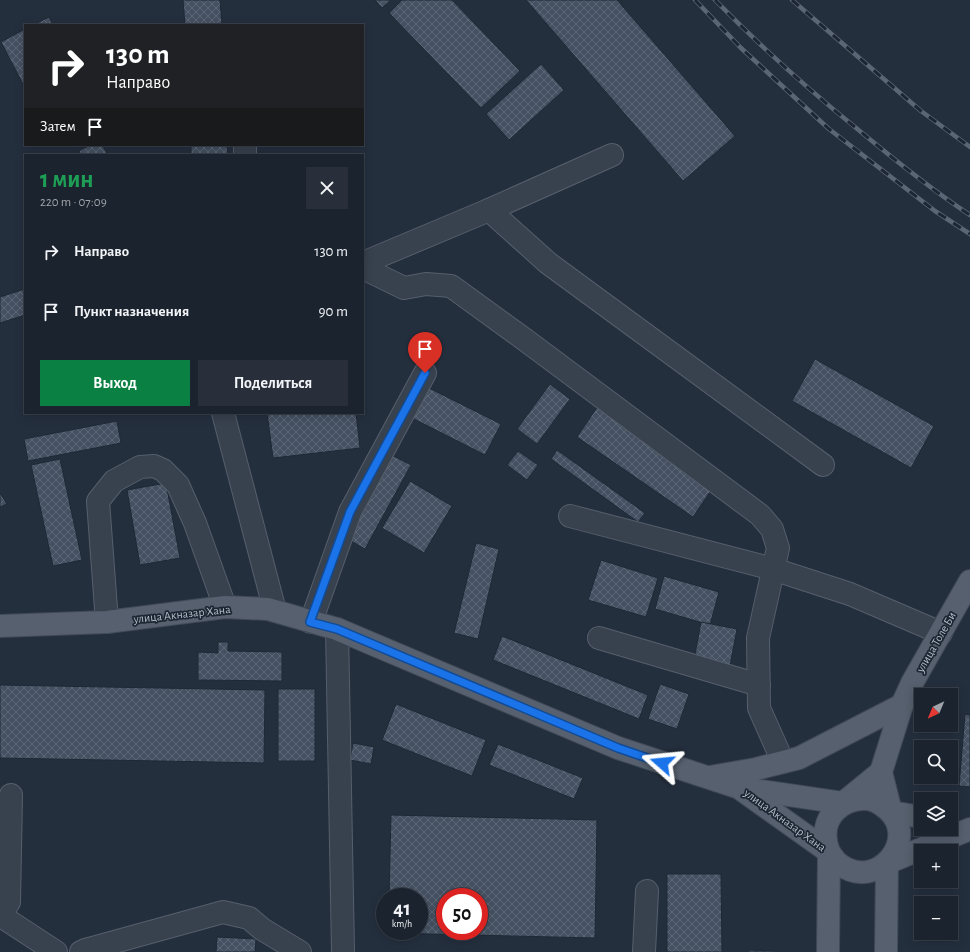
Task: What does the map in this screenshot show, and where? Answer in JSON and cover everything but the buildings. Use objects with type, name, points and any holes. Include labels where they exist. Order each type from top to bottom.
[{"type":"main road","name":"улица Толе Би","points":[[881,772],[902,704],[912,683],[970,581]]},
{"type":"main road","name":"улица Акназар Хана","points":[[0,626],[107,622],[225,607],[275,611],[337,629],[618,748],[740,788],[843,803]]},
{"type":"main road","points":[[707,777],[756,769],[799,758],[902,704]]},
{"type":"main road","points":[[828,952],[829,852],[826,840],[826,826],[832,813],[881,772],[891,812],[898,826],[898,842],[894,853],[887,863],[886,952]]},
{"type":"main road","name":"улица Акназар Хана","points":[[740,788],[829,852]]},
{"type":"main road","points":[[843,803],[856,799],[868,799],[881,803],[891,812],[914,816]]},
{"type":"main road","points":[[958,823],[970,825]]},
{"type":"main road","points":[[829,852],[838,863],[851,870],[866,872],[880,868],[887,863],[970,829]]},
{"type":"lane","points":[[364,263],[489,210],[612,155]]},
{"type":"lane","points":[[489,210],[548,263],[823,465]]},
{"type":"lane","points":[[364,268],[404,288],[426,284],[451,286],[760,515],[772,529],[778,548],[758,638],[759,708],[783,762]]},
{"type":"lane","points":[[310,622],[350,512],[425,373]]},
{"type":"lane","points":[[223,414],[275,611]]},
{"type":"lane","points":[[107,622],[98,501],[114,481],[140,467],[154,466],[163,470],[178,485],[195,523],[225,607]]},
{"type":"lane","points":[[570,516],[773,569],[850,594],[940,633]]},
{"type":"lane","points":[[337,629],[343,952]]},
{"type":"lane","points":[[599,638],[759,685]]},
{"type":"lane","points":[[11,795],[9,902],[1,916],[56,952]]},
{"type":"lane","points":[[644,952],[646,891]]},
{"type":"lane","points":[[81,952],[223,912],[249,918],[262,929],[300,952]]},
{"type":"railway","points":[[695,0],[741,48],[829,129],[935,211],[970,234]]},
{"type":"railway","points":[[715,0],[768,52],[823,101],[914,175],[970,215]]},
{"type":"railway","points":[[792,0],[921,111],[970,147]]},
{"type":"route","points":[[425,373],[350,512],[310,622],[337,629],[618,748],[662,763]]}]
